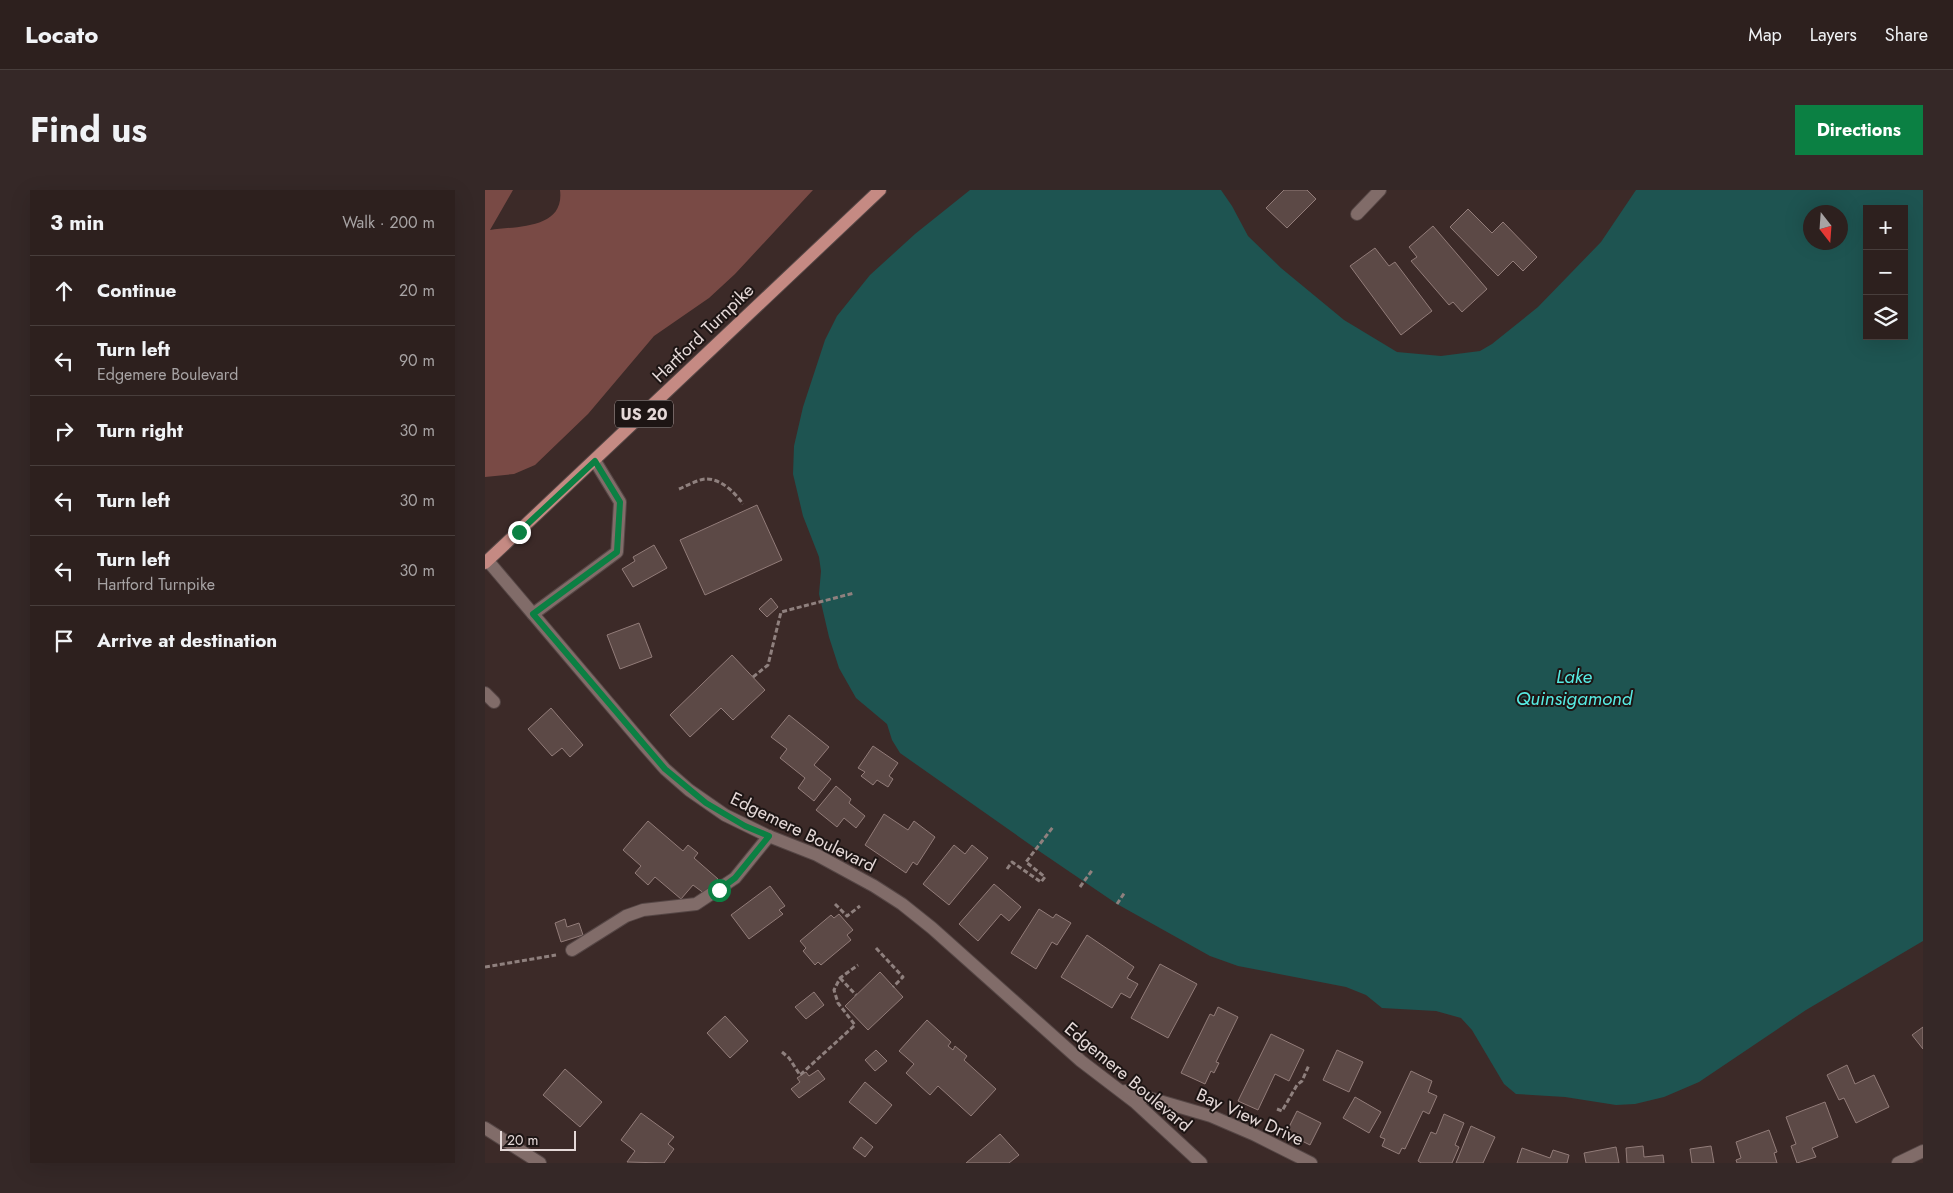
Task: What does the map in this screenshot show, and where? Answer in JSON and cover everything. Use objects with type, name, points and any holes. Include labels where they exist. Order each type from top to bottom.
[{"type":"main road","name":"Hartford Turnpike","points":[[486,562],[880,190]]},
{"type":"street","points":[[1357,214],[1380,190]]},
{"type":"street","points":[[533,614],[617,552],[620,502],[595,461]]},
{"type":"street","name":"Edgemere Boulevard","points":[[486,562],[533,614],[665,769],[706,803],[745,826],[817,855],[874,886],[901,904],[932,928],[1081,1061],[1118,1089],[1201,1163]]},
{"type":"street","points":[[571,950],[626,916],[643,910],[697,904],[735,878],[769,836]]},
{"type":"street","name":"Bay View Drive","points":[[1118,1089],[1211,1116],[1253,1134],[1311,1163]]},
{"type":"street","points":[[485,1128],[539,1163]]},
{"type":"street","points":[[1898,1163],[1923,1151]]},
{"type":"path","points":[[679,489],[705,479],[733,491],[743,504]]},
{"type":"path","points":[[753,677],[768,665],[781,612],[855,593]]},
{"type":"path","points":[[1007,870],[1012,862],[1041,882],[1045,877],[1025,862],[1053,827]]},
{"type":"path","points":[[1080,887],[1093,869]]},
{"type":"path","points":[[1117,904],[1125,892]]},
{"type":"path","points":[[835,904],[847,916],[860,906]]},
{"type":"path","points":[[877,948],[903,977],[893,987]]},
{"type":"path","points":[[485,967],[548,958],[571,950]]},
{"type":"path","points":[[782,1052],[789,1058],[800,1075],[855,1025],[838,1003],[835,990],[840,978],[858,965]]},
{"type":"path","points":[[840,978],[856,995]]},
{"type":"path","points":[[1277,1110],[1282,1111],[1287,1106],[1309,1065]]},
{"type":"shaded area","points":[[485,190],[513,190],[490,230],[525,226],[547,219],[555,212],[560,203],[560,190],[813,190],[735,274],[709,298],[654,336],[588,414],[535,465],[514,474],[485,477]]},
{"type":"water","name":"Lake Quinsigamond","points":[[970,190],[1221,190],[1248,236],[1281,268],[1344,320],[1397,352],[1441,356],[1480,351],[1492,344],[1538,307],[1601,242],[1636,190],[1923,190],[1923,941],[1806,1010],[1699,1082],[1664,1097],[1635,1104],[1616,1105],[1565,1097],[1516,1094],[1504,1084],[1472,1030],[1461,1018],[1436,1011],[1382,1008],[1366,995],[1346,987],[1238,966],[1210,956],[1117,904],[900,753],[892,740],[887,724],[856,698],[839,668],[829,637],[819,594],[821,571],[819,557],[803,516],[793,474],[794,446],[803,407],[825,340],[837,316],[870,275],[915,234]]},
{"type":"building","points":[[1284,190],[1307,190],[1316,199],[1287,228],[1266,208]]},
{"type":"building","points":[[1468,209],[1492,233],[1503,222],[1537,257],[1523,271],[1513,261],[1498,276],[1450,227]]},
{"type":"building","points":[[1433,226],[1487,289],[1462,312],[1453,302],[1449,305],[1411,261],[1417,257],[1409,247]]},
{"type":"building","points":[[1375,248],[1389,266],[1395,262],[1432,311],[1401,335],[1350,266]]},
{"type":"building","points":[[757,505],[782,560],[705,595],[680,540]]},
{"type":"building","points":[[654,545],[667,568],[633,587],[622,569],[635,561],[633,557]]},
{"type":"building","points":[[771,598],[778,607],[767,617],[759,609]]},
{"type":"building","points":[[639,623],[652,657],[620,669],[607,635]]},
{"type":"building","points":[[732,655],[765,690],[733,720],[721,708],[690,737],[670,715]]},
{"type":"building","points":[[551,708],[583,745],[570,757],[562,748],[552,756],[528,729]]},
{"type":"building","points":[[789,715],[829,747],[814,765],[831,779],[814,801],[798,788],[805,778],[780,758],[787,749],[771,737]]},
{"type":"building","points":[[873,746],[898,763],[889,776],[893,779],[888,787],[877,780],[873,785],[861,776],[865,772],[858,768]]},
{"type":"building","points":[[836,786],[851,799],[849,803],[865,816],[856,828],[844,818],[837,827],[816,810]]},
{"type":"building","points":[[884,814],[908,830],[914,821],[935,837],[917,865],[913,862],[906,873],[865,845]]},
{"type":"building","points":[[648,821],[683,851],[688,845],[698,853],[694,858],[718,879],[705,894],[693,885],[681,899],[655,877],[648,885],[635,873],[641,866],[623,850]]},
{"type":"building","points":[[954,845],[965,854],[972,845],[988,858],[949,905],[923,884]]},
{"type":"building","points":[[994,884],[1021,907],[1009,921],[1001,914],[978,941],[959,924]]},
{"type":"building","points":[[770,886],[785,906],[779,910],[783,914],[749,939],[731,915]]},
{"type":"building","points":[[1039,909],[1053,918],[1056,914],[1071,923],[1057,945],[1052,942],[1036,969],[1011,953]]},
{"type":"building","points":[[839,914],[853,930],[847,935],[851,940],[821,965],[818,962],[815,965],[803,951],[806,948],[800,941],[831,915],[834,918]]},
{"type":"building","points":[[565,919],[567,927],[579,923],[583,935],[561,942],[555,923]]},
{"type":"building","points":[[1087,935],[1134,967],[1127,978],[1138,984],[1130,998],[1121,993],[1112,1008],[1061,977]]},
{"type":"building","points":[[1160,964],[1197,984],[1168,1038],[1131,1018]]},
{"type":"building","points":[[880,972],[903,997],[868,1030],[845,1006]]},
{"type":"building","points":[[814,992],[824,1005],[806,1019],[795,1007]]},
{"type":"building","points":[[1218,1007],[1238,1017],[1216,1062],[1219,1063],[1214,1073],[1211,1071],[1205,1084],[1181,1073],[1210,1014],[1214,1016]]},
{"type":"building","points":[[725,1016],[748,1041],[730,1058],[707,1033]]},
{"type":"building","points":[[927,1020],[951,1042],[948,1046],[953,1050],[955,1046],[967,1056],[964,1060],[996,1089],[971,1116],[938,1086],[930,1095],[906,1073],[914,1064],[899,1051]]},
{"type":"building","points":[[1923,1027],[1923,1049],[1912,1035]]},
{"type":"building","points":[[1271,1034],[1304,1050],[1289,1081],[1275,1074],[1258,1110],[1238,1101]]},
{"type":"building","points":[[876,1050],[887,1061],[875,1071],[865,1060]]},
{"type":"building","points":[[1337,1050],[1363,1062],[1349,1092],[1323,1080]]},
{"type":"building","points":[[1847,1065],[1855,1084],[1874,1075],[1889,1107],[1856,1123],[1844,1098],[1839,1100],[1827,1075]]},
{"type":"building","points":[[565,1069],[602,1102],[580,1127],[543,1095]]},
{"type":"building","points":[[818,1070],[825,1079],[799,1098],[791,1089],[800,1082],[797,1078],[806,1072],[809,1076]]},
{"type":"building","points":[[1411,1071],[1432,1081],[1428,1092],[1437,1096],[1429,1114],[1423,1111],[1405,1149],[1402,1148],[1399,1154],[1382,1146],[1385,1139],[1380,1137]]},
{"type":"building","points":[[865,1082],[892,1105],[876,1124],[849,1102]]},
{"type":"building","points":[[1355,1097],[1381,1112],[1369,1133],[1343,1118]]},
{"type":"building","points":[[1825,1102],[1838,1137],[1812,1148],[1816,1157],[1797,1163],[1791,1146],[1796,1144],[1786,1117]]},
{"type":"building","points":[[1297,1111],[1321,1123],[1310,1145],[1286,1133]]},
{"type":"building","points":[[641,1113],[674,1137],[668,1144],[674,1149],[664,1163],[627,1162],[635,1151],[621,1140]]},
{"type":"building","points":[[1444,1114],[1464,1123],[1455,1145],[1459,1147],[1452,1163],[1421,1163],[1418,1161],[1431,1132],[1436,1134]]},
{"type":"building","points":[[1471,1126],[1495,1137],[1483,1163],[1456,1163]]},
{"type":"building","points":[[1769,1130],[1777,1152],[1774,1153],[1777,1163],[1737,1163],[1736,1160],[1741,1158],[1736,1142]]},
{"type":"building","points":[[1000,1134],[1019,1155],[1009,1163],[966,1163]]},
{"type":"building","points":[[861,1137],[873,1147],[865,1157],[853,1148]]},
{"type":"building","points":[[1643,1146],[1644,1157],[1663,1155],[1664,1163],[1627,1163],[1626,1148]]},
{"type":"building","points":[[1711,1146],[1714,1163],[1692,1163],[1690,1149]]},
{"type":"building","points":[[1616,1147],[1619,1163],[1586,1163],[1584,1153]]},
{"type":"building","points":[[1522,1148],[1550,1158],[1553,1150],[1569,1155],[1567,1163],[1517,1163]]},
{"type":"route","points":[[519,532],[595,461],[620,502],[617,552],[533,614],[665,769],[706,803],[745,826],[769,836],[735,878],[719,890]]}]
